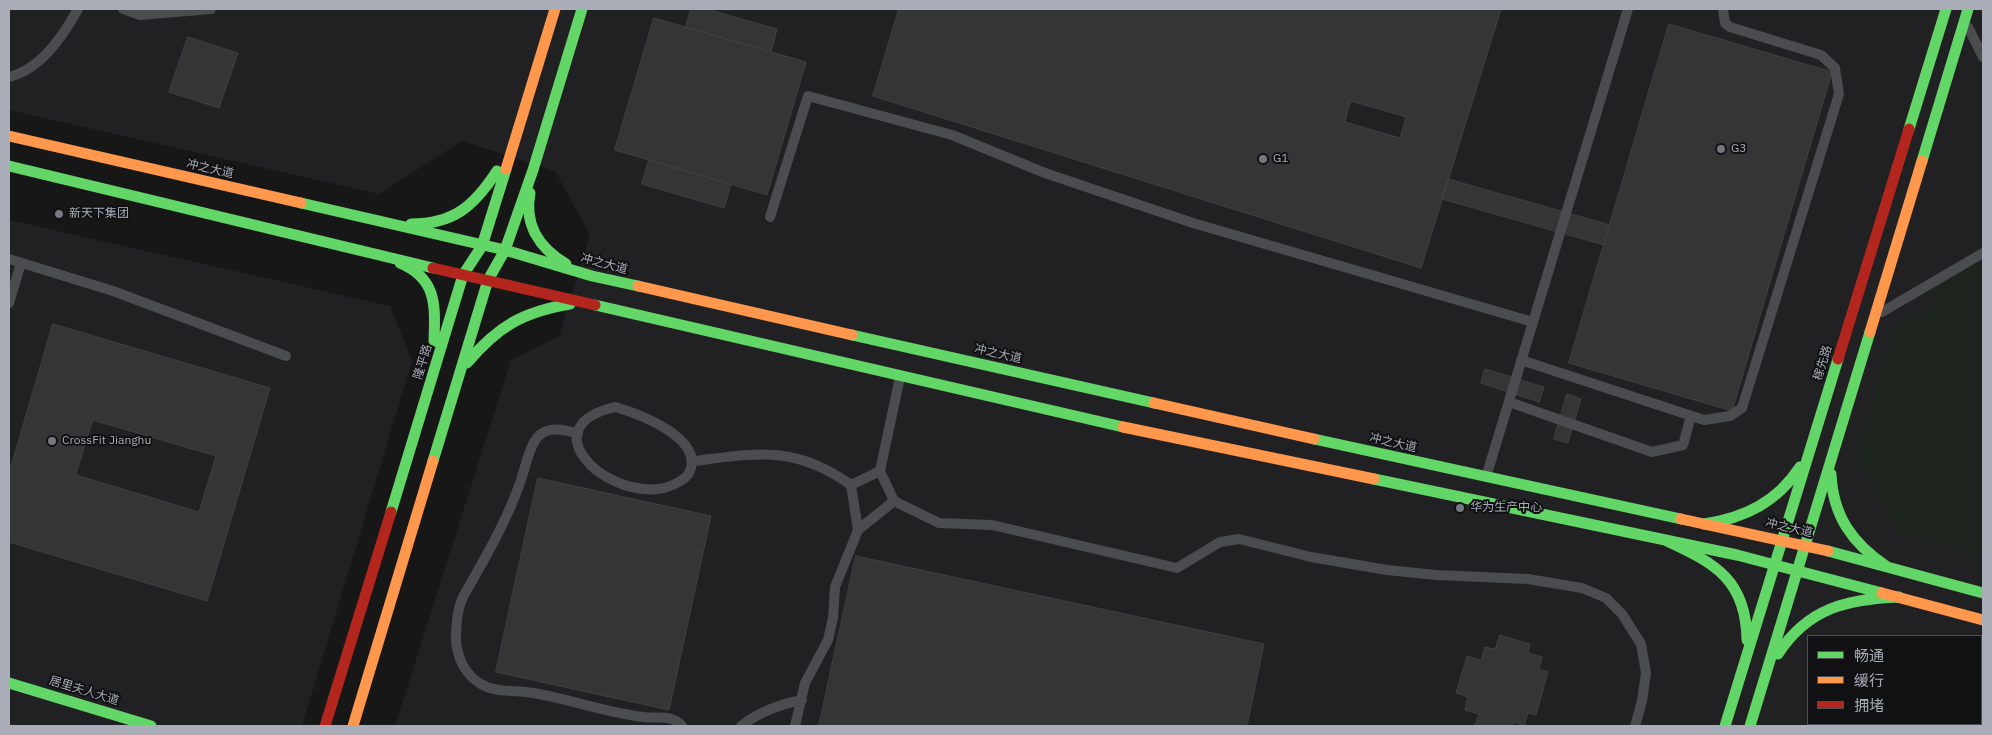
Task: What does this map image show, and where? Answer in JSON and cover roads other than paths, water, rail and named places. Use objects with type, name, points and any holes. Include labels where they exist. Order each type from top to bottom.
[{"type":"main road","name":"隆平路","points":[[324,726],[463,275],[482,246],[555,9]]},
{"type":"main road","points":[[353,726],[488,280],[505,250],[533,170],[582,9]]},
{"type":"main road","name":"稼先路","points":[[1725,726],[1945,9]]},
{"type":"main road","points":[[1750,726],[1968,9]]},
{"type":"main road","name":"冲之大道","points":[[9,136],[372,221],[505,250],[592,276],[1486,478],[1805,546],[1983,593]]},
{"type":"main road","points":[[372,221],[419,225],[448,219],[467,210],[486,188],[514,142]]},
{"type":"main road","points":[[9,166],[463,275],[1127,428],[1797,570],[1983,620]]},
{"type":"main road","points":[[533,170],[528,214],[535,233],[548,250],[560,260],[592,276]]},
{"type":"main road","points":[[368,252],[406,265],[424,280],[435,301],[434,372]]},
{"type":"main road","points":[[461,368],[486,340],[520,316],[540,309],[584,303]]},
{"type":"main road","points":[[1704,524],[1729,521],[1749,514],[1767,503],[1783,489],[1798,471],[1812,446]]},
{"type":"main road","points":[[1831,460],[1832,495],[1835,510],[1844,528],[1856,544],[1870,557],[1886,566]]},
{"type":"main road","points":[[1667,541],[1698,554],[1719,568],[1734,585],[1744,605],[1748,629],[1746,657]]},
{"type":"main road","points":[[1764,682],[1780,650],[1798,626],[1820,612],[1845,602],[1869,597],[1899,597]]},
{"type":"main road","name":"居里夫人大道","points":[[9,683],[150,726]]},
{"type":"lane","points":[[9,77],[20,74],[46,54],[68,26],[78,9]]},
{"type":"lane","points":[[124,9],[140,15],[211,9]]},
{"type":"lane","points":[[1486,478],[1628,9]]},
{"type":"lane","points":[[1521,360],[1704,420],[1730,416],[1742,408],[1839,94],[1835,68],[1822,56],[1730,27],[1725,23],[1722,9]]},
{"type":"lane","points":[[1965,20],[1983,57]]},
{"type":"lane","points":[[770,216],[808,96],[952,135],[1045,173],[1193,223],[1533,322]]},
{"type":"lane","points":[[1874,316],[1983,254]]},
{"type":"lane","points":[[9,259],[113,291],[286,356]]},
{"type":"lane","points":[[9,303],[21,263]]},
{"type":"lane","points":[[900,376],[880,471],[894,501],[943,525],[992,525],[1177,568],[1220,542],[1239,539],[1311,557],[1387,570],[1436,575],[1528,578],[1577,587],[1606,598],[1622,614],[1641,644],[1646,673],[1642,701],[1635,726]]},
{"type":"lane","points":[[1509,402],[1652,452],[1682,445],[1691,416]]},
{"type":"lane","points":[[615,407],[636,413],[660,426],[683,442],[691,451],[694,461],[689,474],[678,483],[660,489],[637,489],[612,482],[592,469],[579,452],[578,434],[583,421],[597,411],[615,407]]},
{"type":"lane","points":[[578,434],[563,429],[551,429],[539,434],[530,448],[520,481],[500,530],[481,569],[462,598],[456,624],[457,651],[464,669],[480,684],[495,689],[533,693],[625,714],[670,718],[682,726]]},
{"type":"lane","points":[[694,461],[751,454],[780,454],[808,461],[833,473],[851,485],[858,530]]},
{"type":"lane","points":[[851,485],[880,471]]},
{"type":"lane","points":[[795,726],[805,683],[828,640],[833,618],[835,587],[858,530],[894,501]]},
{"type":"lane","points":[[740,726],[775,708],[802,700]]},
{"type":"place","name":"G3","points":[[1721,149]]},
{"type":"place","name":"G1","points":[[1263,159]]},
{"type":"place","name":"新天下集团","points":[[59,214]]},
{"type":"place","name":"CrossFit Jianghu","points":[[52,441]]},
{"type":"place","name":"华为生产中心","points":[[1460,508]]}]
